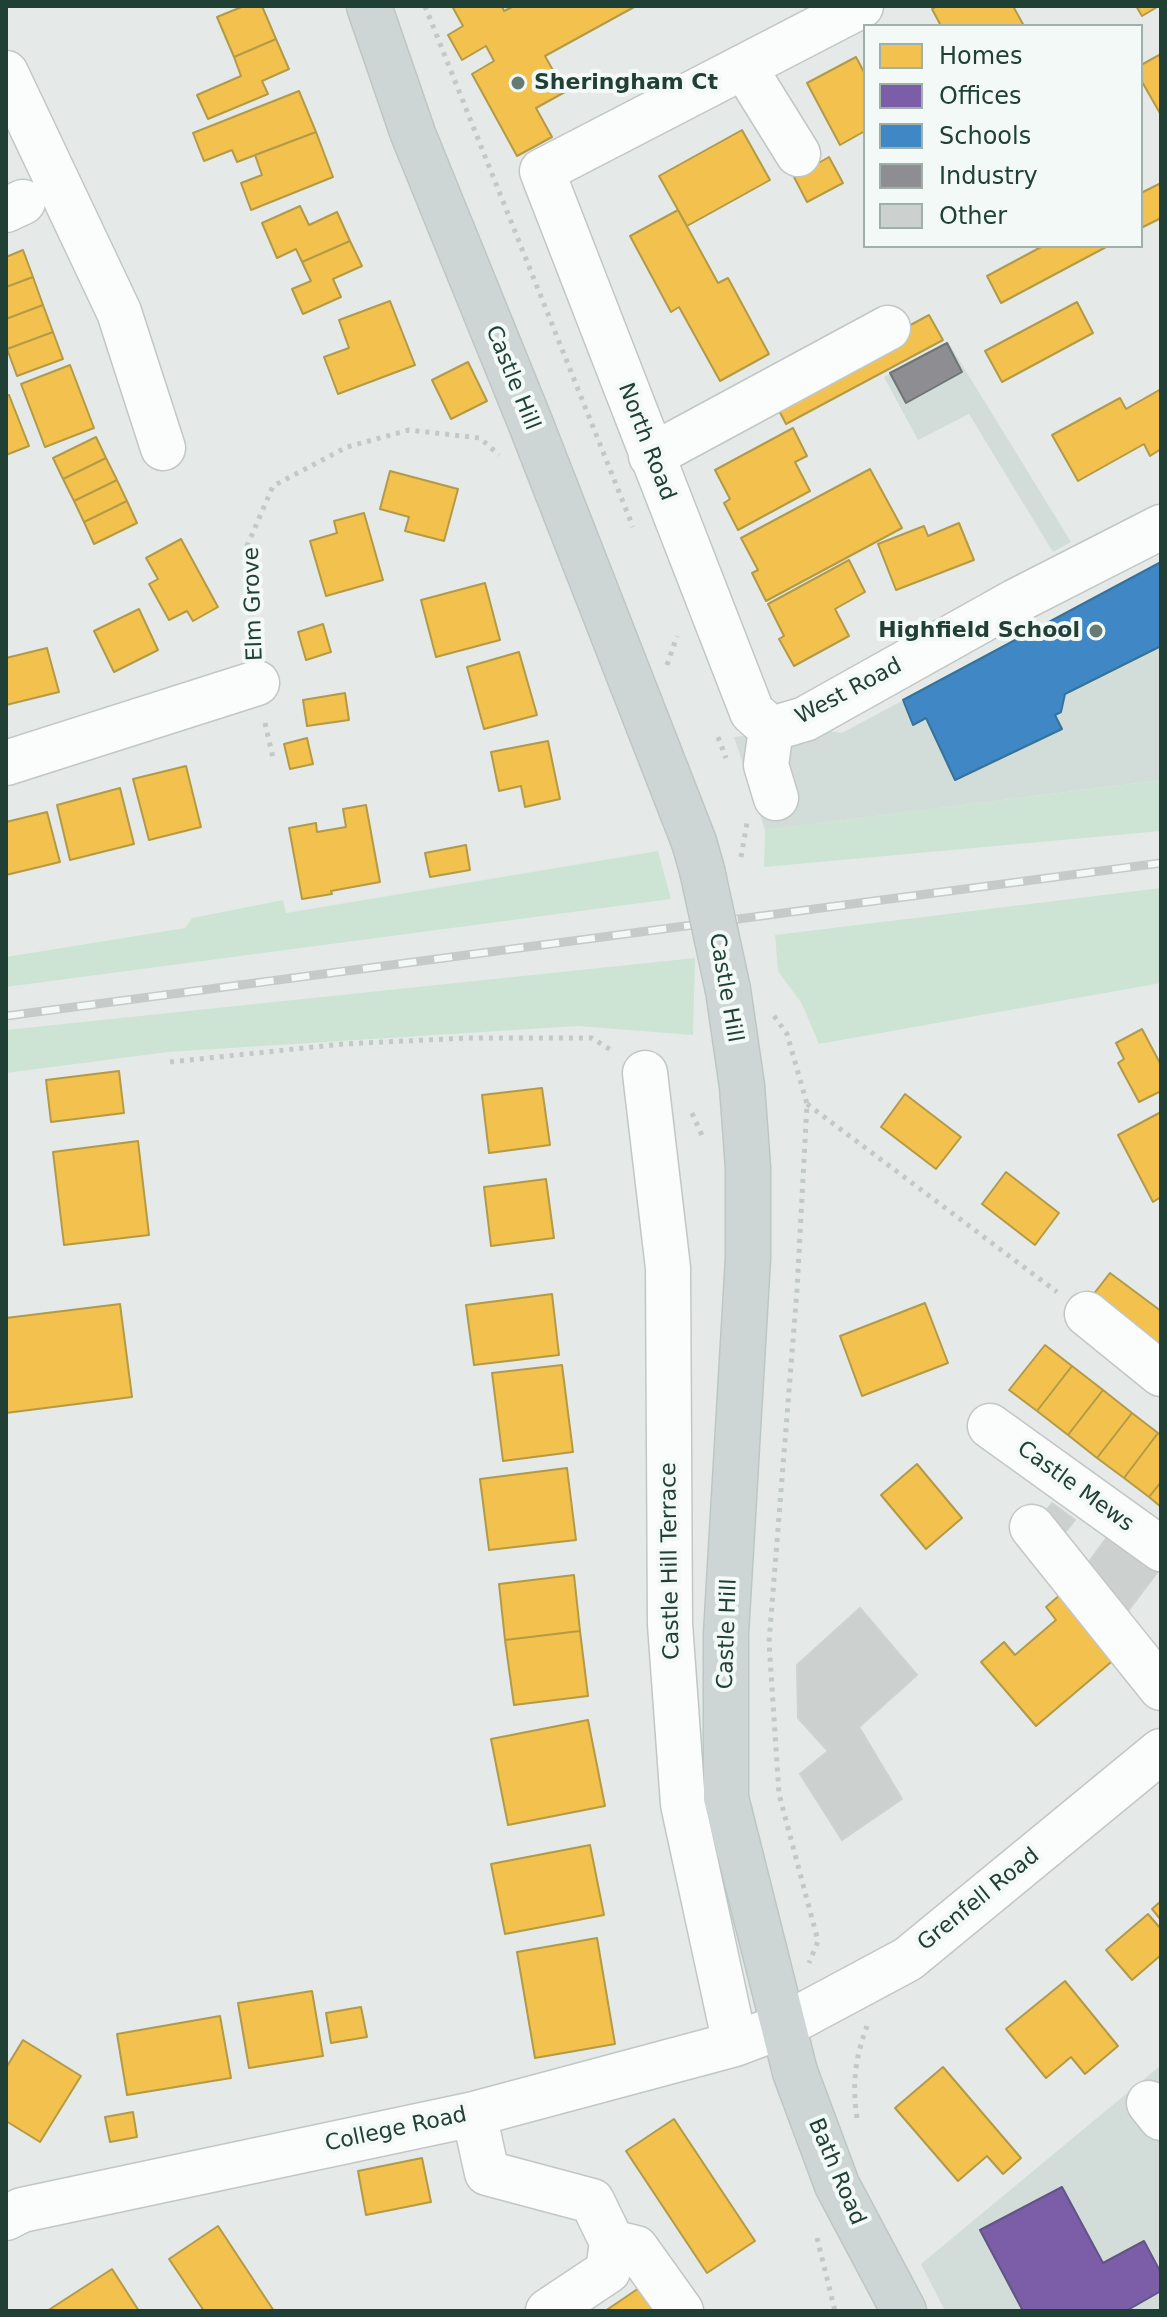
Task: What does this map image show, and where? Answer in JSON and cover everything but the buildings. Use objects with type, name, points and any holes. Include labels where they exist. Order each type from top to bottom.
[{"type":"main road","name":"Castle Hill","points":[[369,6],[413,134],[530,422],[694,842],[720,870],[728,990],[742,1086],[748,1168],[748,1258],[726,1634],[726,1798],[783,2026]]},
{"type":"main road","name":"Bath Road","points":[[783,2026],[795,2072],[837,2185],[904,2311]]},
{"type":"street","points":[[798,154],[744,67],[861,6]]},
{"type":"street","name":"North Road","points":[[744,67],[542,171],[651,456],[746,723]]},
{"type":"street","points":[[6,73],[119,312],[163,448]]},
{"type":"street","points":[[651,456],[888,328]]},
{"type":"street","name":"West Road","points":[[746,723],[805,719],[1016,601],[1161,527]]},
{"type":"street","name":"Elm Grove","points":[[6,763],[257,683]]},
{"type":"street","points":[[746,723],[766,765],[762,808]]},
{"type":"street","name":"Castle Hill Terrace","points":[[645,1073],[668,1268],[670,1624],[683,1804],[735,2044]]},
{"type":"street","points":[[1087,1314],[1161,1374]]},
{"type":"street","name":"Castle Mews","points":[[990,1426],[1161,1549]]},
{"type":"street","points":[[1032,1527],[1161,1688]]},
{"type":"street","name":"Grenfell Road","points":[[783,2026],[908,1959],[1161,1751]]},
{"type":"street","name":"College Road","points":[[6,2218],[22,2210],[474,2114],[735,2044],[783,2026]]},
{"type":"street","points":[[474,2114],[487,2173],[592,2201],[612,2242],[608,2271],[548,2311]]},
{"type":"street","points":[[612,2242],[636,2248],[681,2311]]},
{"type":"path","points":[[425,6],[636,534]]},
{"type":"path","name":"Elm Grove","points":[[274,762],[257,683],[247,546],[273,486],[347,447],[409,430],[480,438],[502,458]]},
{"type":"path","points":[[677,636],[682,649]]},
{"type":"path","points":[[729,767],[746,723]]},
{"type":"path","points":[[720,870],[762,808]]},
{"type":"path","points":[[769,1009],[787,1034],[807,1104],[797,1290],[769,1642],[779,1794],[818,1941],[806,1969]]},
{"type":"path","points":[[170,1062],[343,1044],[468,1038],[592,1038],[645,1073]]},
{"type":"path","points":[[687,1102],[712,1158],[748,1168]]},
{"type":"path","points":[[807,1104],[1087,1314]]},
{"type":"path","points":[[859,2130],[853,2088],[860,2044],[886,1972]]},
{"type":"shaded area","points":[[948,342],[1071,542],[1053,552],[969,414],[918,440],[884,377]]},
{"type":"shaded area","name":"Highfield School","points":[[1161,562],[1161,780],[765,830],[734,737],[743,736],[782,748],[803,744],[828,731],[842,733]]},
{"type":"shaded area","points":[[1161,2065],[1161,2311],[945,2311],[921,2264]]},
{"type":"green space","points":[[1161,780],[1161,831],[764,867],[765,830]]},
{"type":"green space","points":[[658,851],[671,899],[6,987],[6,957],[185,928],[192,918],[283,900],[286,913]]},
{"type":"green space","points":[[1161,888],[1161,983],[819,1044],[802,1004],[778,971],[775,935]]},
{"type":"green space","points":[[695,958],[693,1035],[577,1026],[168,1052],[6,1073],[6,1030]]},
{"type":"railway","points":[[6,1016],[1161,863]]},
{"type":"place","name":"Sheringham Ct","points":[[518,83]]},
{"type":"place","name":"Highfield School","points":[[1096,631]]}]
